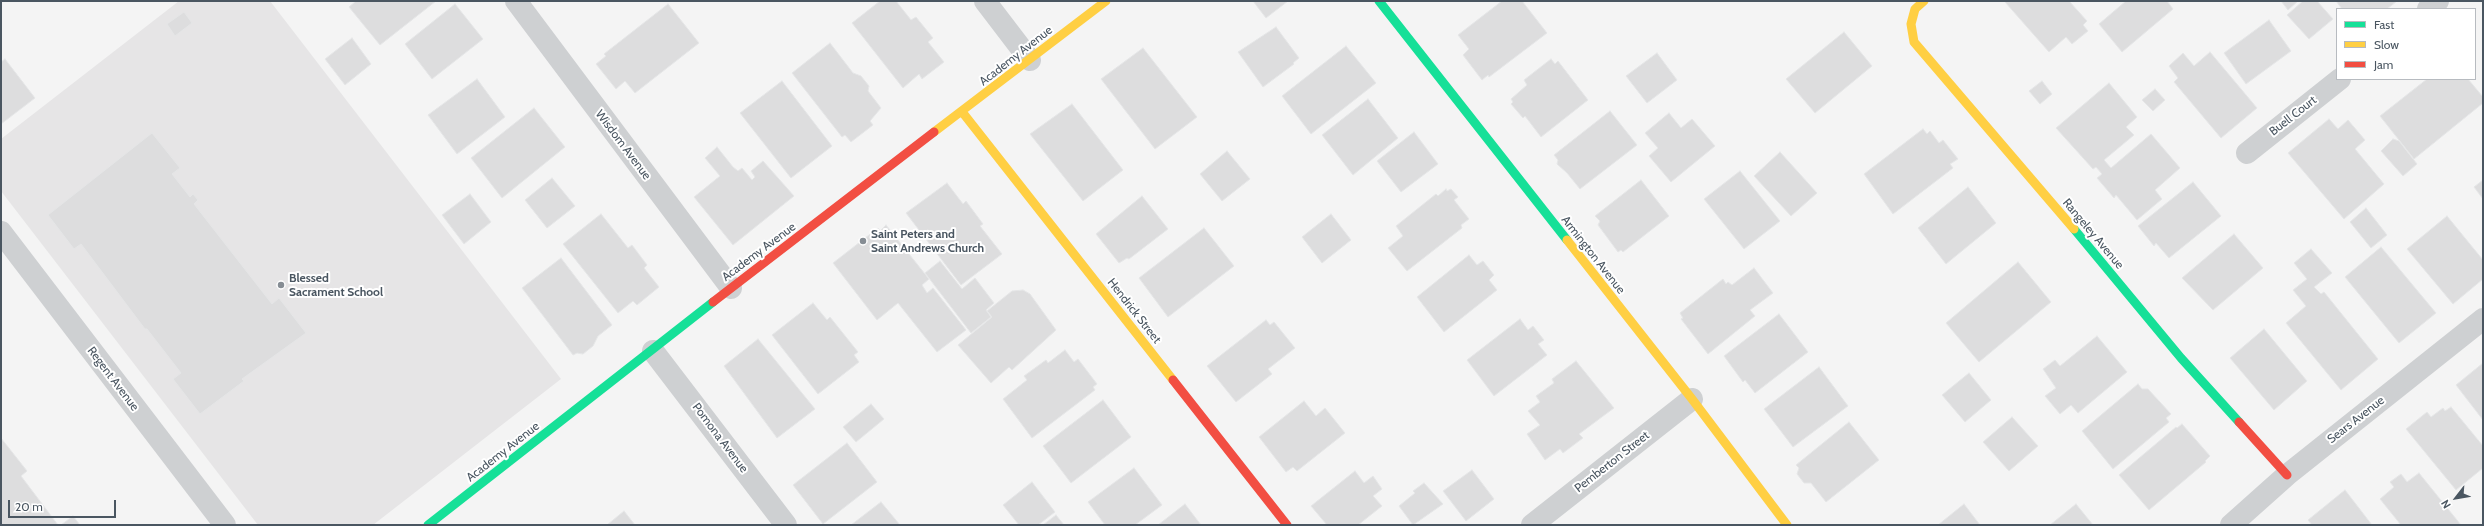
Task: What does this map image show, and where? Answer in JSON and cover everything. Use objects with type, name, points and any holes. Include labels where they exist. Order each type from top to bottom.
[{"type":"street","name":"Wisdom Avenue","points":[[516,1],[731,288]]},
{"type":"street","points":[[985,1],[1030,60]]},
{"type":"street","name":"Academy Avenue","points":[[428,525],[654,351],[731,288],[963,113],[1106,1]]},
{"type":"street","name":"Armington Avenue","points":[[1379,1],[1692,400],[1787,525]]},
{"type":"street","name":"Rangeley Avenue","points":[[1924,1],[1915,9],[1911,24],[1914,42],[1981,118],[2181,358],[2286,475]]},
{"type":"street","points":[[2429,8],[2438,1]]},
{"type":"street","name":"Buell Court","points":[[2246,153],[2339,80]]},
{"type":"street","name":"Hendrick Street","points":[[963,113],[1287,525]]},
{"type":"street","name":"Regent Avenue","points":[[1,232],[224,525]]},
{"type":"street","name":"Sears Avenue","points":[[2231,525],[2286,475],[2483,319]]},
{"type":"street","name":"Pomona Avenue","points":[[654,351],[786,525]]},
{"type":"street","name":"Pemberton Street","points":[[1532,525],[1692,400]]},
{"type":"shaded area","name":"Blessed Sacrament School","points":[[179,1],[270,1],[561,379],[373,525],[258,525],[1,191],[1,139]]},
{"type":"building","points":[[356,1],[436,1],[380,45],[349,7]]},
{"type":"building","points":[[880,1],[896,1],[911,20],[916,17],[933,38],[928,42],[944,62],[922,79],[919,74],[903,88],[852,23]]},
{"type":"building","points":[[1253,1],[1288,1],[1266,18]]},
{"type":"building","points":[[1502,1],[1522,1],[1547,33],[1489,77],[1488,75],[1482,80],[1463,55],[1469,49],[1458,35]]},
{"type":"building","points":[[2069,1],[2087,21],[2083,25],[2088,31],[2072,44],[2066,37],[2049,52],[2005,2]]},
{"type":"building","points":[[2126,1],[2167,1],[2173,9],[2122,52],[2099,24]]},
{"type":"building","points":[[2281,1],[2298,1],[2288,10]]},
{"type":"building","points":[[2303,1],[2317,1],[2333,19],[2309,39],[2287,15]]},
{"type":"building","points":[[2336,1],[2397,1],[2388,8],[2341,8]]},
{"type":"building","points":[[455,4],[483,39],[432,79],[405,44]]},
{"type":"building","points":[[668,4],[699,43],[635,93],[625,81],[616,89],[596,64],[606,56],[604,54]]},
{"type":"building","points":[[184,12],[192,23],[175,36],[167,24]]},
{"type":"building","points":[[2269,20],[2291,51],[2246,84],[2224,53]]},
{"type":"building","points":[[1276,27],[1299,58],[1293,63],[1294,64],[1263,87],[1238,52]]},
{"type":"building","points":[[1844,32],[1872,66],[1815,113],[1786,79]]},
{"type":"building","points":[[352,38],[371,64],[345,85],[325,59]]},
{"type":"building","points":[[830,43],[853,73],[861,76],[869,86],[868,91],[881,108],[870,121],[873,125],[851,142],[845,135],[842,137],[792,73]]},
{"type":"building","points":[[1346,46],[1376,83],[1311,134],[1282,96]]},
{"type":"building","points":[[1143,48],[1197,117],[1155,149],[1101,79]]},
{"type":"building","points":[[2210,52],[2257,108],[2221,138],[2174,82],[2178,78],[2169,66],[2183,53],[2194,66]]},
{"type":"building","points":[[1657,53],[1677,80],[1647,103],[1626,76]]},
{"type":"building","points":[[5,59],[35,98],[1,124],[1,62]]},
{"type":"building","points":[[1551,59],[1555,64],[1558,61],[1588,100],[1541,137],[1525,116],[1523,118],[1511,104],[1513,102],[1511,99],[1527,85],[1524,80]]},
{"type":"building","points":[[477,79],[505,117],[457,154],[428,115]]},
{"type":"building","points":[[2426,80],[2469,80],[2483,97],[2483,103],[2414,159],[2380,116]]},
{"type":"building","points":[[782,81],[832,146],[791,178],[740,113]]},
{"type":"building","points":[[2042,81],[2052,94],[2040,104],[2029,91]]},
{"type":"building","points":[[2109,83],[2137,117],[2126,127],[2134,135],[2104,160],[2111,168],[2151,134],[2180,168],[2155,190],[2162,199],[2137,220],[2116,195],[2114,198],[2097,178],[2102,174],[2096,167],[2093,169],[2056,128]]},
{"type":"building","points":[[2155,89],[2165,100],[2153,111],[2142,100]]},
{"type":"building","points":[[1368,99],[1398,138],[1353,175],[1322,135]]},
{"type":"building","points":[[1072,104],[1123,170],[1083,201],[1030,134]]},
{"type":"building","points":[[534,108],[565,147],[502,198],[471,158]]},
{"type":"building","points":[[1610,111],[1637,145],[1580,189],[1567,173],[1557,164],[1558,160],[1554,155]]},
{"type":"building","points":[[1669,113],[1681,128],[1692,119],[1715,146],[1671,182],[1649,156],[1658,148],[1645,133]]},
{"type":"building","points":[[2329,119],[2338,129],[2348,120],[2365,140],[2355,149],[2384,184],[2344,219],[2288,153]]},
{"type":"building","points":[[1923,129],[1927,134],[1930,131],[1939,143],[1943,140],[1958,159],[1950,164],[1953,168],[1893,214],[1864,174]]},
{"type":"building","points":[[1414,132],[1438,164],[1401,192],[1377,161]]},
{"type":"building","points":[[152,133],[180,168],[172,174],[190,197],[193,194],[198,200],[194,204],[272,304],[279,298],[306,333],[242,379],[244,381],[200,414],[173,379],[181,373],[147,329],[145,329],[81,244],[74,249],[48,215]]},
{"type":"building","points":[[2393,139],[2399,141],[2417,164],[2403,176],[2381,151]]},
{"type":"building","points":[[717,147],[733,167],[738,171],[742,168],[752,180],[755,177],[751,171],[763,161],[794,196],[733,245],[694,197],[720,176],[705,158]]},
{"type":"building","points":[[1227,151],[1250,179],[1222,201],[1200,174]]},
{"type":"building","points":[[1780,152],[1817,193],[1791,216],[1754,176]]},
{"type":"building","points":[[1740,171],[1780,221],[1744,249],[1704,199]]},
{"type":"building","points":[[552,178],[575,206],[547,228],[525,200]]},
{"type":"building","points":[[1641,180],[1669,216],[1623,252],[1621,250],[1618,252],[1598,225],[1600,221],[1595,216]]},
{"type":"building","points":[[2483,180],[2483,199],[2474,187]]},
{"type":"building","points":[[2193,182],[2221,216],[2169,258],[2156,243],[2154,246],[2138,226]]},
{"type":"building","points":[[947,183],[963,204],[966,201],[983,224],[980,226],[1002,254],[961,285],[906,213]]},
{"type":"building","points":[[1968,187],[1996,223],[1946,264],[1918,228]]},
{"type":"building","points":[[1446,189],[1447,191],[1451,189],[1458,197],[1454,200],[1469,219],[1461,225],[1462,228],[1407,271],[1388,248],[1403,236],[1396,226],[1436,194],[1438,196]]},
{"type":"building","points":[[470,194],[491,222],[464,244],[442,215]]},
{"type":"building","points":[[1142,196],[1168,229],[1129,259],[1127,258],[1119,263],[1096,234]]},
{"type":"building","points":[[2366,208],[2387,235],[2371,248],[2350,222]]},
{"type":"building","points":[[601,214],[628,248],[632,245],[647,265],[644,268],[659,287],[637,305],[633,301],[618,313],[563,244]]},
{"type":"building","points":[[1331,214],[1351,240],[1322,263],[1302,237]]},
{"type":"building","points":[[2447,216],[2483,260],[2483,279],[2453,304],[2407,249]]},
{"type":"building","points":[[886,225],[929,279],[922,285],[927,293],[933,288],[966,330],[937,352],[898,303],[877,320],[833,263],[878,228],[880,231]]},
{"type":"building","points":[[1204,228],[1234,266],[1168,317],[1139,278]]},
{"type":"building","points":[[2234,234],[2263,268],[2213,310],[2182,278]]},
{"type":"building","points":[[2381,247],[2436,313],[2399,343],[2345,277]]},
{"type":"building","points":[[2311,249],[2332,273],[2314,287],[2321,294],[2324,292],[2378,359],[2341,390],[2286,323],[2306,306],[2293,290],[2307,279],[2294,263]]},
{"type":"building","points":[[1469,255],[1477,265],[1483,261],[1494,275],[1489,280],[1497,290],[1444,332],[1417,297]]},
{"type":"building","points":[[561,258],[612,325],[598,336],[593,346],[583,354],[577,353],[573,355],[522,288]]},
{"type":"building","points":[[940,261],[962,289],[975,278],[994,303],[986,310],[991,317],[971,333],[925,273]]},
{"type":"building","points":[[2018,262],[2051,302],[1979,362],[1946,323]]},
{"type":"building","points":[[1754,268],[1773,293],[1750,310],[1755,316],[1708,354],[1681,319],[1683,318],[1680,313],[1723,279],[1726,284],[1728,282],[1732,285]]},
{"type":"building","points":[[1023,290],[1030,294],[1056,330],[1012,370],[1009,367],[991,383],[958,345],[992,317],[987,311],[1012,291]]},
{"type":"building","points":[[813,303],[827,320],[830,317],[858,352],[854,355],[859,362],[818,394],[772,335]]},
{"type":"building","points":[[1779,314],[1808,352],[1755,393],[1745,380],[1743,382],[1724,356]]},
{"type":"building","points":[[1520,319],[1528,330],[1533,326],[1544,340],[1538,344],[1547,355],[1494,396],[1467,360]]},
{"type":"building","points":[[1266,320],[1270,325],[1274,322],[1295,348],[1268,369],[1272,374],[1236,402],[1207,366]]},
{"type":"building","points":[[2264,329],[2307,381],[2274,410],[2230,358]]},
{"type":"building","points":[[2097,336],[2127,372],[2078,413],[2071,405],[2060,414],[2045,396],[2056,388],[2043,369],[2055,360],[2060,366]]},
{"type":"building","points":[[758,339],[815,409],[777,438],[724,366]]},
{"type":"building","points":[[1065,350],[1074,362],[1078,359],[1097,384],[1093,387],[1095,390],[1032,438],[1003,399],[1027,380],[1024,376],[1046,360],[1048,363]]},
{"type":"building","points":[[1576,361],[1614,408],[1579,434],[1583,438],[1563,453],[1560,449],[1545,460],[1527,434],[1540,425],[1528,411],[1540,402],[1536,396],[1554,383],[1552,379]]},
{"type":"building","points":[[2483,363],[2483,420],[2456,385]]},
{"type":"building","points":[[1819,367],[1848,406],[1793,447],[1764,409]]},
{"type":"building","points":[[1969,373],[1991,400],[1965,422],[1942,395]]},
{"type":"building","points":[[2138,384],[2142,389],[2148,389],[2171,414],[2166,418],[2169,422],[2113,469],[2082,431]]},
{"type":"building","points":[[1103,400],[1131,437],[1071,483],[1043,446]]},
{"type":"building","points":[[1304,401],[1316,416],[1325,408],[1345,433],[1297,471],[1293,467],[1286,472],[1259,437]]},
{"type":"building","points":[[871,404],[884,419],[856,442],[843,427]]},
{"type":"building","points":[[2451,407],[2483,446],[2483,468],[2456,490],[2406,429],[2427,412],[2431,417],[2443,408],[2445,411]]},
{"type":"building","points":[[2012,417],[2038,446],[2009,471],[1983,442]]},
{"type":"building","points":[[1849,422],[1879,460],[1826,502],[1811,483],[1804,483],[1797,474],[1799,468],[1796,465]]},
{"type":"building","points":[[2182,424],[2210,456],[2205,461],[2206,462],[2149,510],[2119,475],[2176,427],[2177,428]]},
{"type":"building","points":[[1,438],[27,471],[21,476],[58,525],[1,525]]},
{"type":"building","points":[[847,443],[877,482],[823,524],[793,485]]},
{"type":"building","points":[[1134,468],[1162,505],[1135,525],[1105,525],[1088,502]]},
{"type":"building","points":[[1472,470],[1494,499],[1466,521],[1443,491]]},
{"type":"building","points":[[1355,471],[1364,483],[1373,476],[1382,489],[1373,496],[1382,506],[1358,525],[1327,525],[1311,506]]},
{"type":"building","points":[[2419,473],[2461,525],[2401,525],[2380,499],[2394,487],[2390,482],[2401,474],[2407,482]]},
{"type":"building","points":[[1032,482],[1055,512],[1038,525],[1019,525],[1003,505]]},
{"type":"building","points":[[1424,483],[1443,504],[1413,525],[1399,506],[1415,493],[1413,491]]},
{"type":"building","points":[[2345,490],[2372,525],[2312,525],[2308,520]]},
{"type":"building","points":[[881,502],[900,525],[851,525]]},
{"type":"building","points":[[1185,504],[1201,525],[1158,525]]},
{"type":"building","points":[[1964,504],[1980,525],[1938,525]]},
{"type":"building","points":[[2076,504],[2093,525],[2050,525]]},
{"type":"building","points":[[624,511],[635,525],[607,525]]},
{"type":"building","points":[[1056,515],[1064,525],[1043,525]]},
{"type":"building","points":[[73,516],[80,525],[61,525]]},
{"type":"traffic: fast","points":[[1379,1],[1567,240]]},
{"type":"traffic: fast","points":[[2074,229],[2181,358],[2239,422]]},
{"type":"traffic: fast","points":[[428,525],[713,302]]},
{"type":"traffic: slow","points":[[934,132],[1106,1]]},
{"type":"traffic: slow","points":[[1924,1],[1915,9],[1911,24],[1914,42],[2074,229]]},
{"type":"traffic: slow","points":[[963,113],[1173,380]]},
{"type":"traffic: slow","points":[[1567,240],[1692,399],[1787,525]]},
{"type":"traffic: jam","points":[[713,302],[934,132]]},
{"type":"traffic: jam","points":[[1173,380],[1287,525]]},
{"type":"traffic: jam","points":[[2239,422],[2287,475]]},
{"type":"place","name":"Saint Peters and Saint Andrews Church","points":[[863,241]]},
{"type":"place","name":"Blessed Sacrament School","points":[[281,285]]}]
